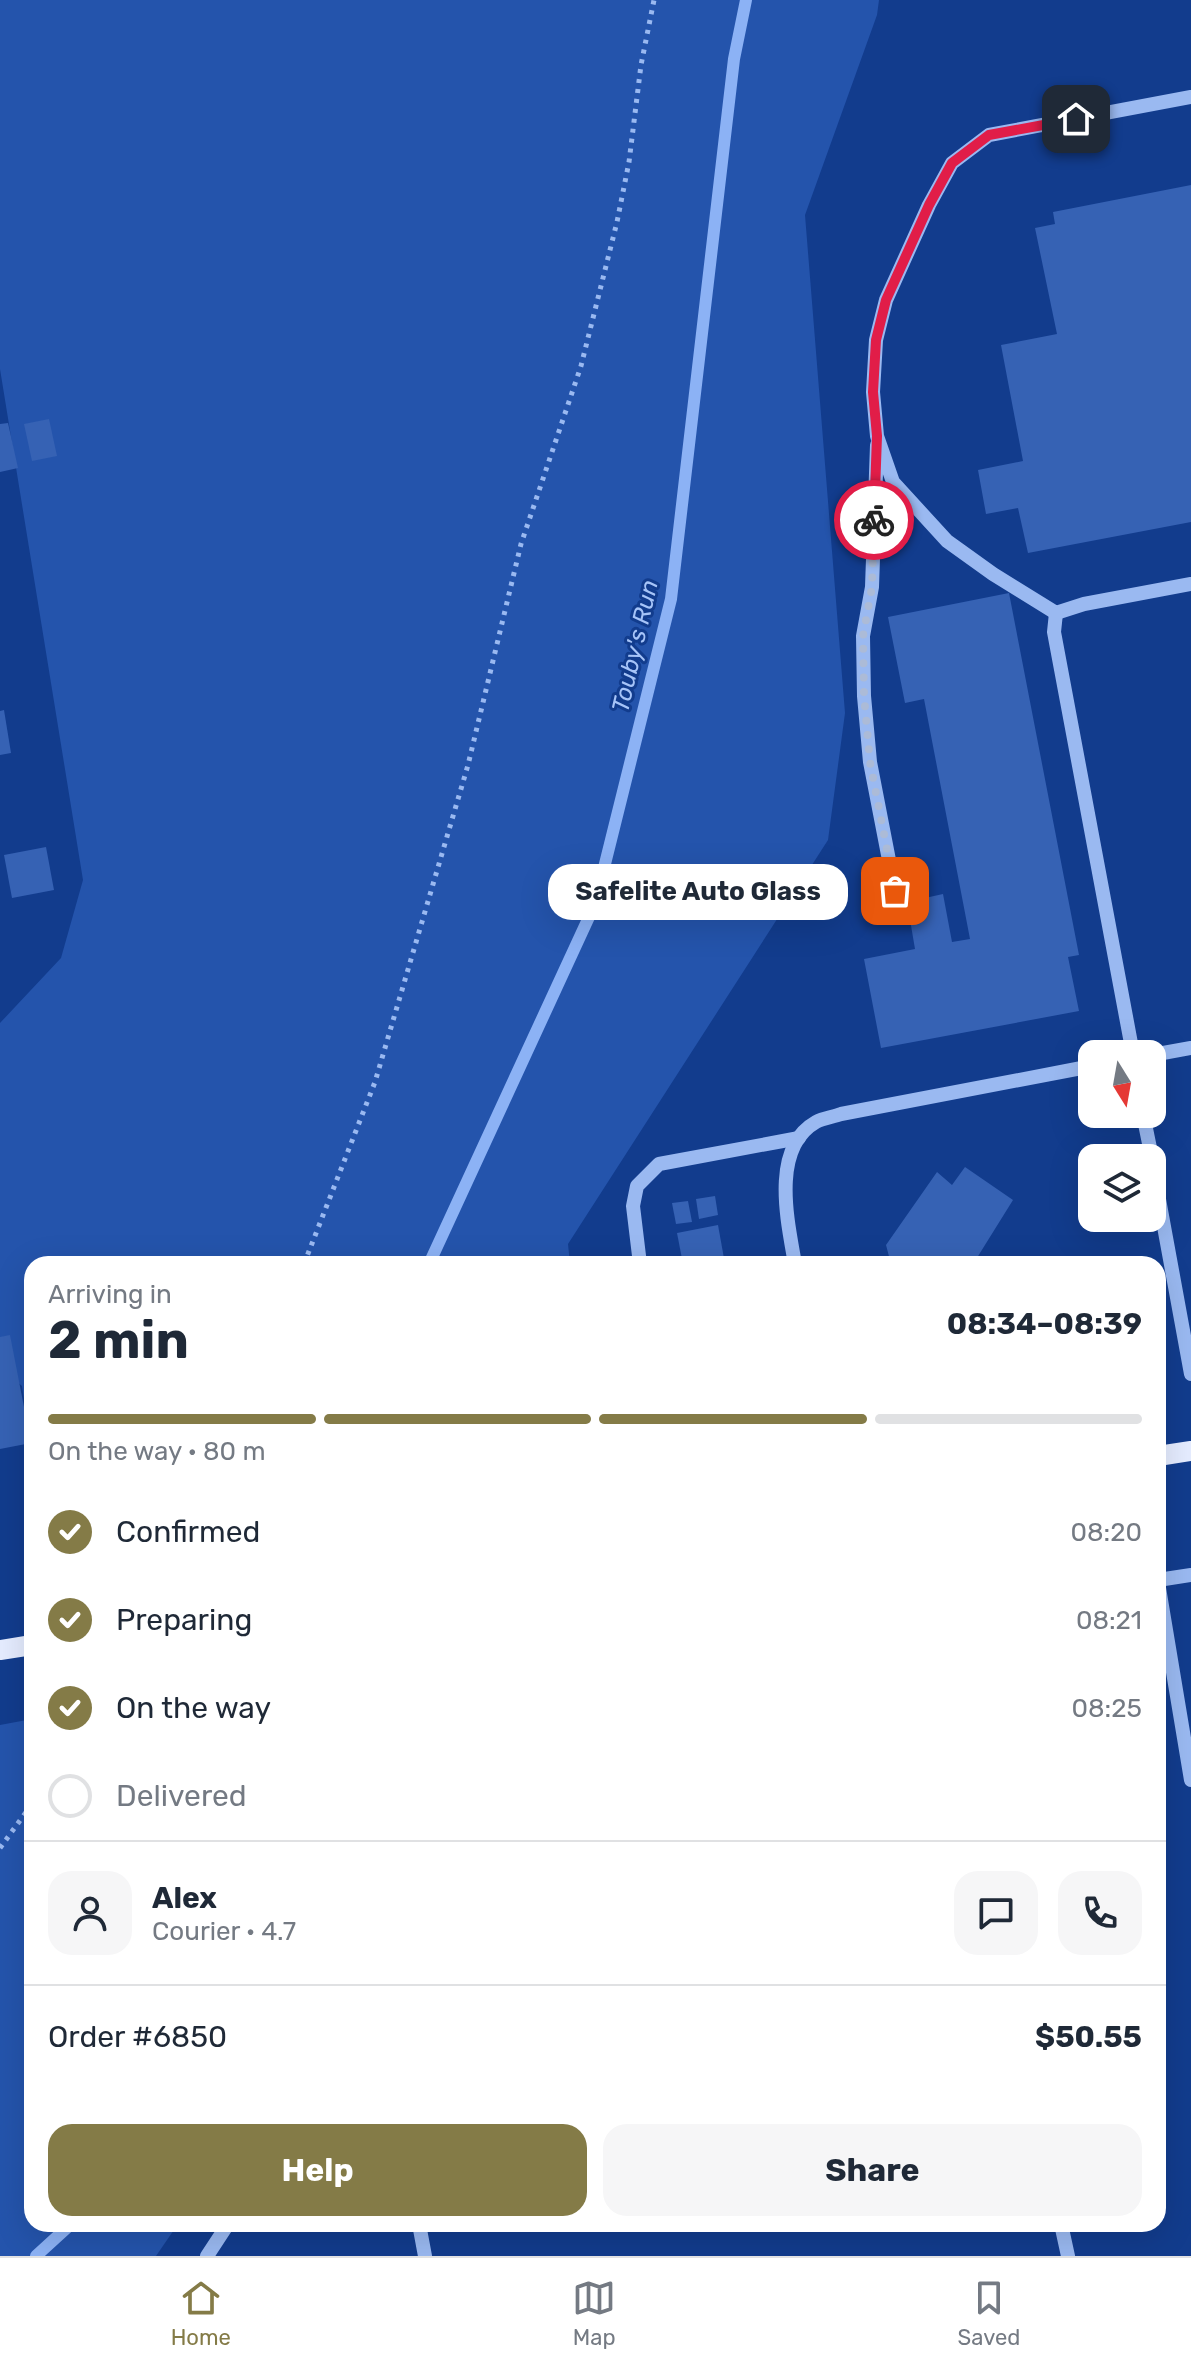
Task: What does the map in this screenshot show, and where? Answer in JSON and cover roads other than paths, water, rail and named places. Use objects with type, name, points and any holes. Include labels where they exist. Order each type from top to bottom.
[{"type":"main road","points":[[1166,1455],[1191,1451]]},
{"type":"main road","points":[[0,1650],[24,1646]]},
{"type":"lane","points":[[895,891],[870,762],[863,636],[872,587],[877,436],[874,379],[876,340],[886,300],[929,205],[952,163],[989,135],[1191,97]]},
{"type":"lane","points":[[877,436],[893,482],[947,541],[1056,613],[1084,604],[1191,584]]},
{"type":"lane","points":[[1056,613],[1054,632],[1130,1040]]},
{"type":"lane","points":[[1166,1052],[1191,1048]]},
{"type":"lane","points":[[794,1256],[785,1189],[788,1162],[799,1138],[816,1122],[841,1114],[1078,1069]]},
{"type":"lane","points":[[639,1256],[633,1206],[637,1186],[659,1164],[799,1138]]},
{"type":"lane","points":[[1165,1232],[1191,1374]]},
{"type":"lane","points":[[1166,1580],[1191,1575]]},
{"type":"lane","points":[[1166,1629],[1191,1780]]},
{"type":"lane","points":[[209,2255],[223,2232]]},
{"type":"lane","points":[[420,2232],[425,2256]]},
{"type":"lane","points":[[1063,2232],[1068,2256]]},
{"type":"waterway","name":"Touby's Run","points":[[433,1256],[595,904],[671,599],[734,59],[746,0]]},
{"type":"waterway","name":"Touby's Run","points":[[36,2256],[62,2232]]},
{"type":"place","name":"Safelite Auto Glass","points":[[895,891]]}]
